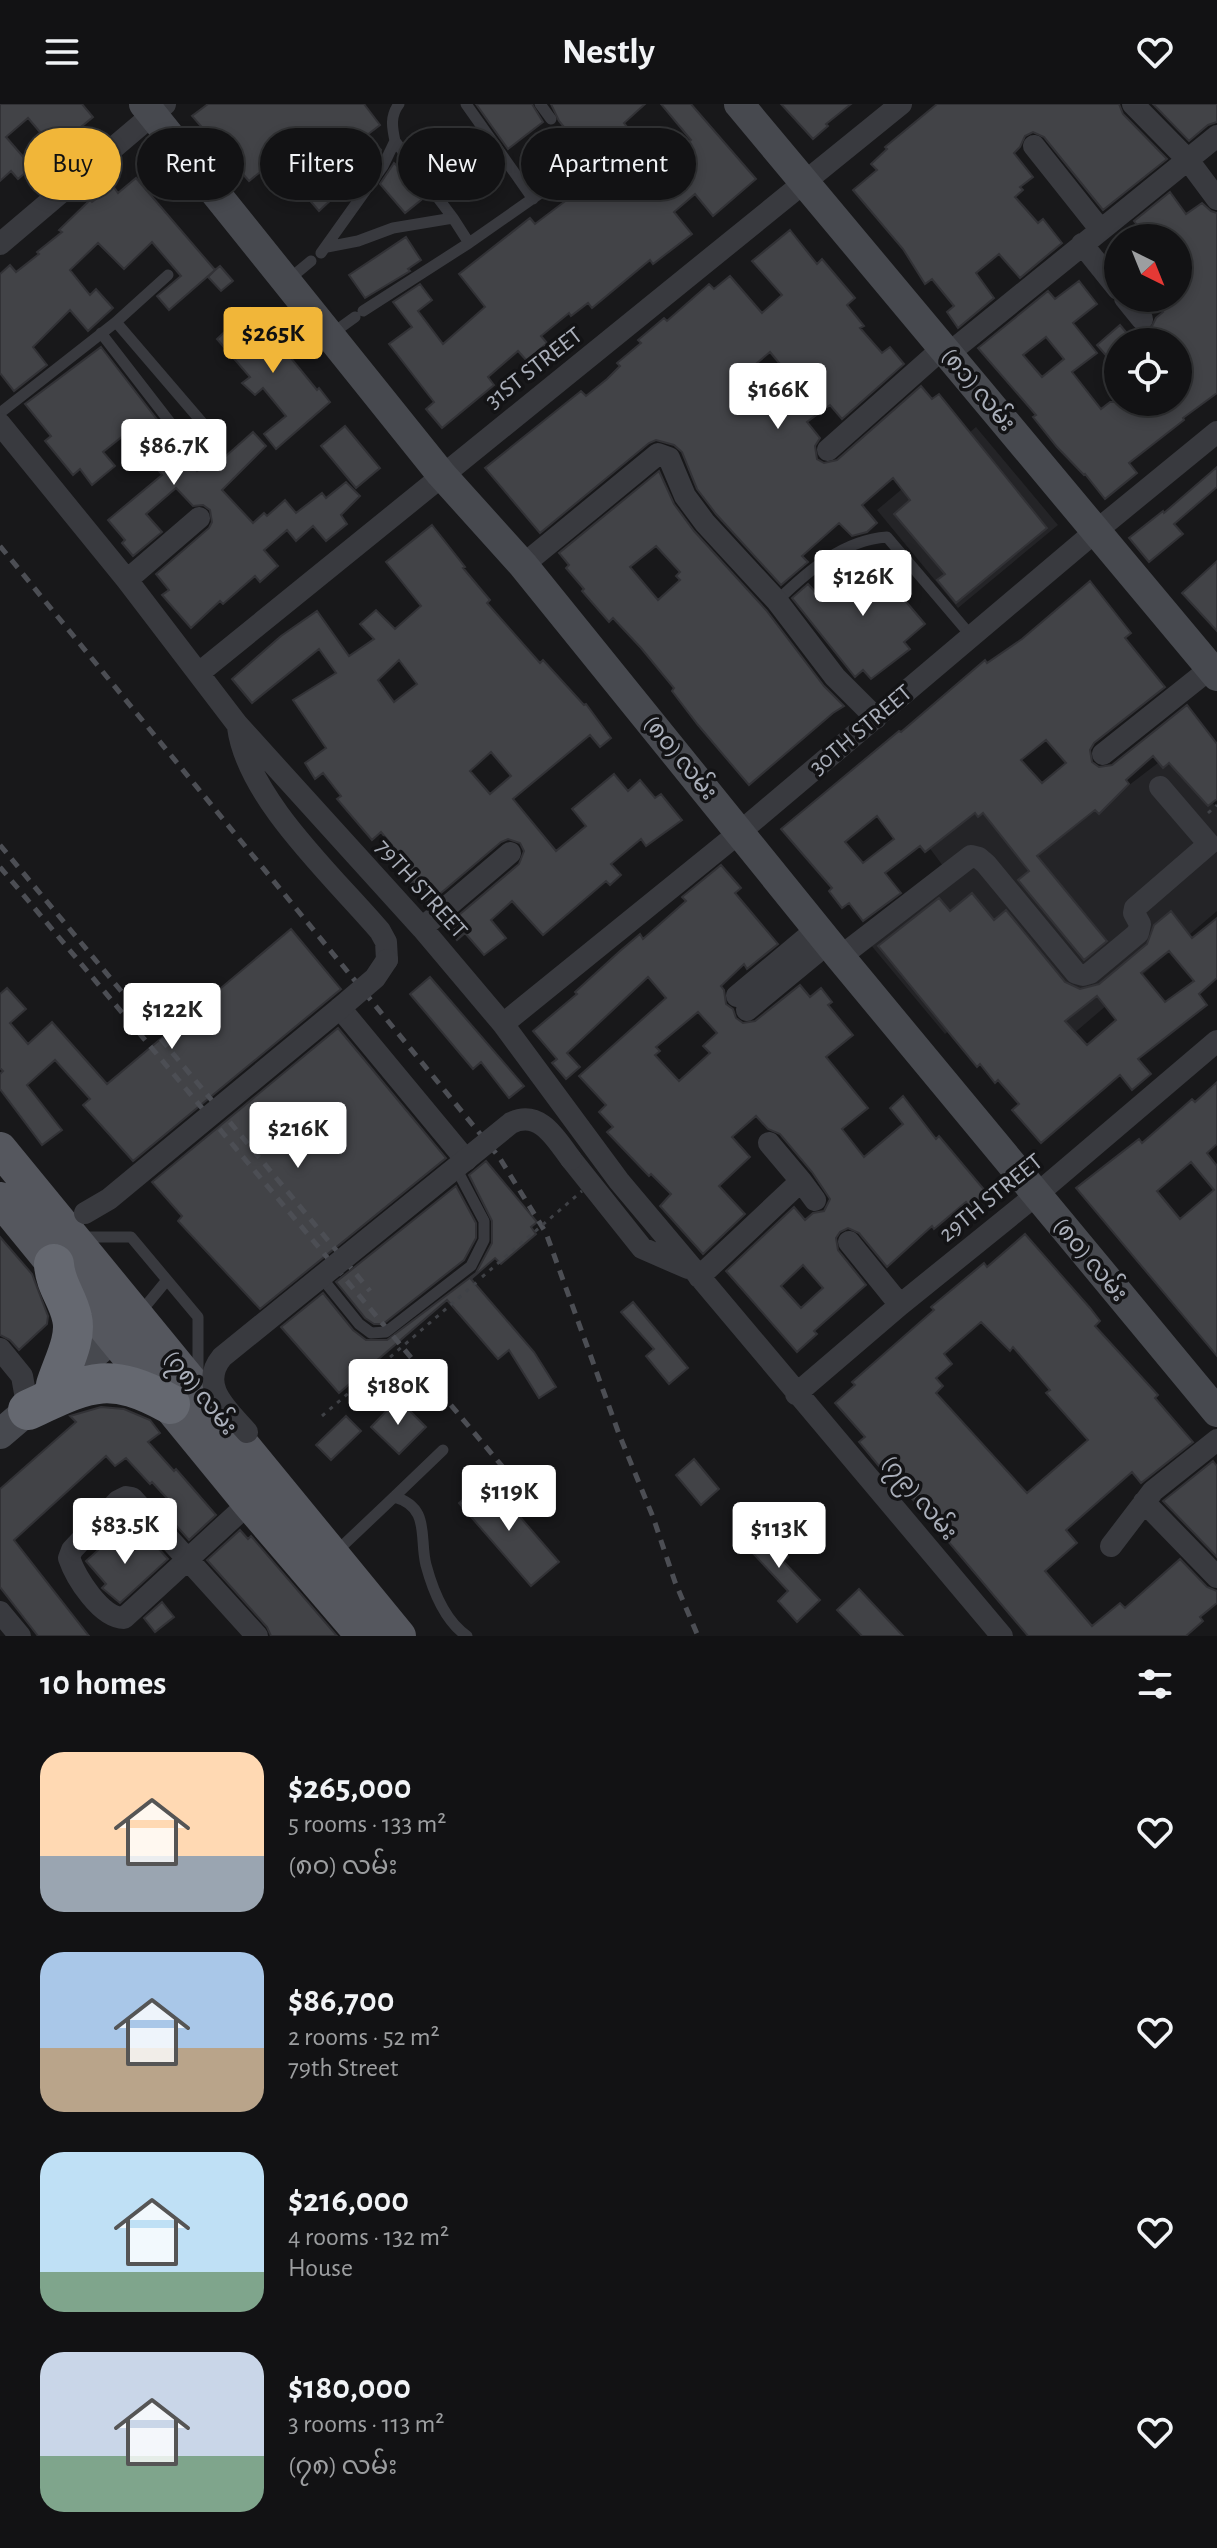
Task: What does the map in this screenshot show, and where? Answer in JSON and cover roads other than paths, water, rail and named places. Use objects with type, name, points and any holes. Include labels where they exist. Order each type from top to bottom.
[{"type":"highway","points":[[28,1409],[72,1336],[73,1320],[55,1276],[58,1253]]},
{"type":"highway","points":[[28,1409],[74,1389],[94,1384],[132,1385],[184,1397]]},
{"type":"main road","name":"(၈၁) လမ်း","points":[[739,104],[1214,672]]},
{"type":"main road","name":"(၈၀) လမ်း","points":[[154,107],[287,281],[441,474],[523,565],[828,943],[1217,1412]]},
{"type":"main road","name":"(၇၈) လမ်း","points":[[0,1149],[58,1253]]},
{"type":"main road","name":"(၇၈) လမ်း","points":[[0,1199],[58,1253],[126,1326],[184,1397],[326,1546],[399,1636]]},
{"type":"main road","points":[[28,1409],[126,1326]]},
{"type":"main road","name":"(၇၈) လမ်း","points":[[184,1397],[249,1503],[363,1636]]},
{"type":"street","name":"31ST STREET","points":[[199,673],[901,104]]},
{"type":"street","points":[[1133,104],[1188,160],[1217,199]]},
{"type":"street","points":[[0,244],[154,107]]},
{"type":"street","points":[[828,450],[945,351],[1217,136]]},
{"type":"street","points":[[1034,146],[1100,229]]},
{"type":"street","points":[[1082,244],[1104,272]]},
{"type":"street","points":[[1136,312],[1142,319]]},
{"type":"street","name":"79TH STREET","points":[[0,424],[127,580],[237,724],[422,928],[503,1024],[619,1181],[796,1394]]},
{"type":"street","name":"30TH STREET","points":[[503,1024],[740,832],[1217,432]]},
{"type":"street","points":[[523,565],[658,454],[673,462],[685,496],[705,523],[777,601],[835,677],[876,718]]},
{"type":"street","points":[[127,580],[199,518]]},
{"type":"street","points":[[1103,754],[1214,672]]},
{"type":"street","points":[[0,1136],[68,1210],[85,1213],[96,1208],[340,1008],[383,969],[388,950],[380,931],[268,798],[241,748],[237,724]]},
{"type":"street","points":[[742,1003],[828,943],[971,856],[986,864],[1076,973],[1090,973],[1138,933],[1140,924],[1133,910],[1209,844],[1160,787]]},
{"type":"street","points":[[422,928],[510,853]]},
{"type":"street","points":[[340,1008],[461,1164]]},
{"type":"street","name":"29TH STREET","points":[[796,1394],[1216,1043]]},
{"type":"street","points":[[326,1546],[311,1519],[213,1388],[215,1365],[511,1123],[529,1118],[544,1125],[642,1248],[696,1274],[801,1181]]},
{"type":"street","points":[[769,1143],[815,1200]]},
{"type":"street","points":[[849,1242],[900,1305]]},
{"type":"street","points":[[0,1349],[22,1376],[28,1409]]},
{"type":"street","name":"(၇၉) လမ်း","points":[[796,1394],[1002,1636]]},
{"type":"street","points":[[1111,1546],[1153,1491],[1217,1440]]},
{"type":"street","points":[[249,1503],[190,1559],[124,1618],[114,1618],[105,1612],[73,1571],[69,1558],[72,1550],[108,1511],[126,1497],[132,1498],[190,1559],[257,1636]]},
{"type":"street","points":[[1144,1502],[1217,1577]]},
{"type":"street","points":[[0,1612],[20,1636]]},
{"type":"lane","points":[[399,104],[391,125],[395,141],[469,243]]},
{"type":"lane","points":[[466,104],[521,182]]},
{"type":"lane","points":[[540,104],[551,119]]},
{"type":"lane","points":[[287,281],[320,254],[383,166],[395,141]]},
{"type":"lane","points":[[330,335],[532,200]]},
{"type":"lane","points":[[320,254],[393,228],[453,218]]},
{"type":"lane","points":[[0,413],[116,322],[168,275]]},
{"type":"lane","points":[[101,333],[193,452],[200,453],[213,442],[212,434],[116,322]]},
{"type":"lane","points":[[777,601],[811,568],[856,544],[887,537],[972,637]]},
{"type":"lane","points":[[321,1277],[359,1324],[371,1333],[386,1332],[471,1266],[484,1240],[484,1221],[461,1164]]},
{"type":"lane","points":[[58,1253],[117,1235],[131,1237],[198,1317],[184,1397]]},
{"type":"lane","points":[[126,1326],[167,1280]]},
{"type":"lane","points":[[326,1546],[394,1497],[443,1450]]},
{"type":"lane","points":[[394,1497],[414,1506],[424,1531],[425,1564],[445,1614],[455,1628],[467,1636]]},
{"type":"railway","points":[[0,546],[499,1157],[546,1233],[619,1434],[698,1636]]},
{"type":"railway","points":[[0,845],[370,1291]]},
{"type":"railway","points":[[0,867],[507,1472]]}]
